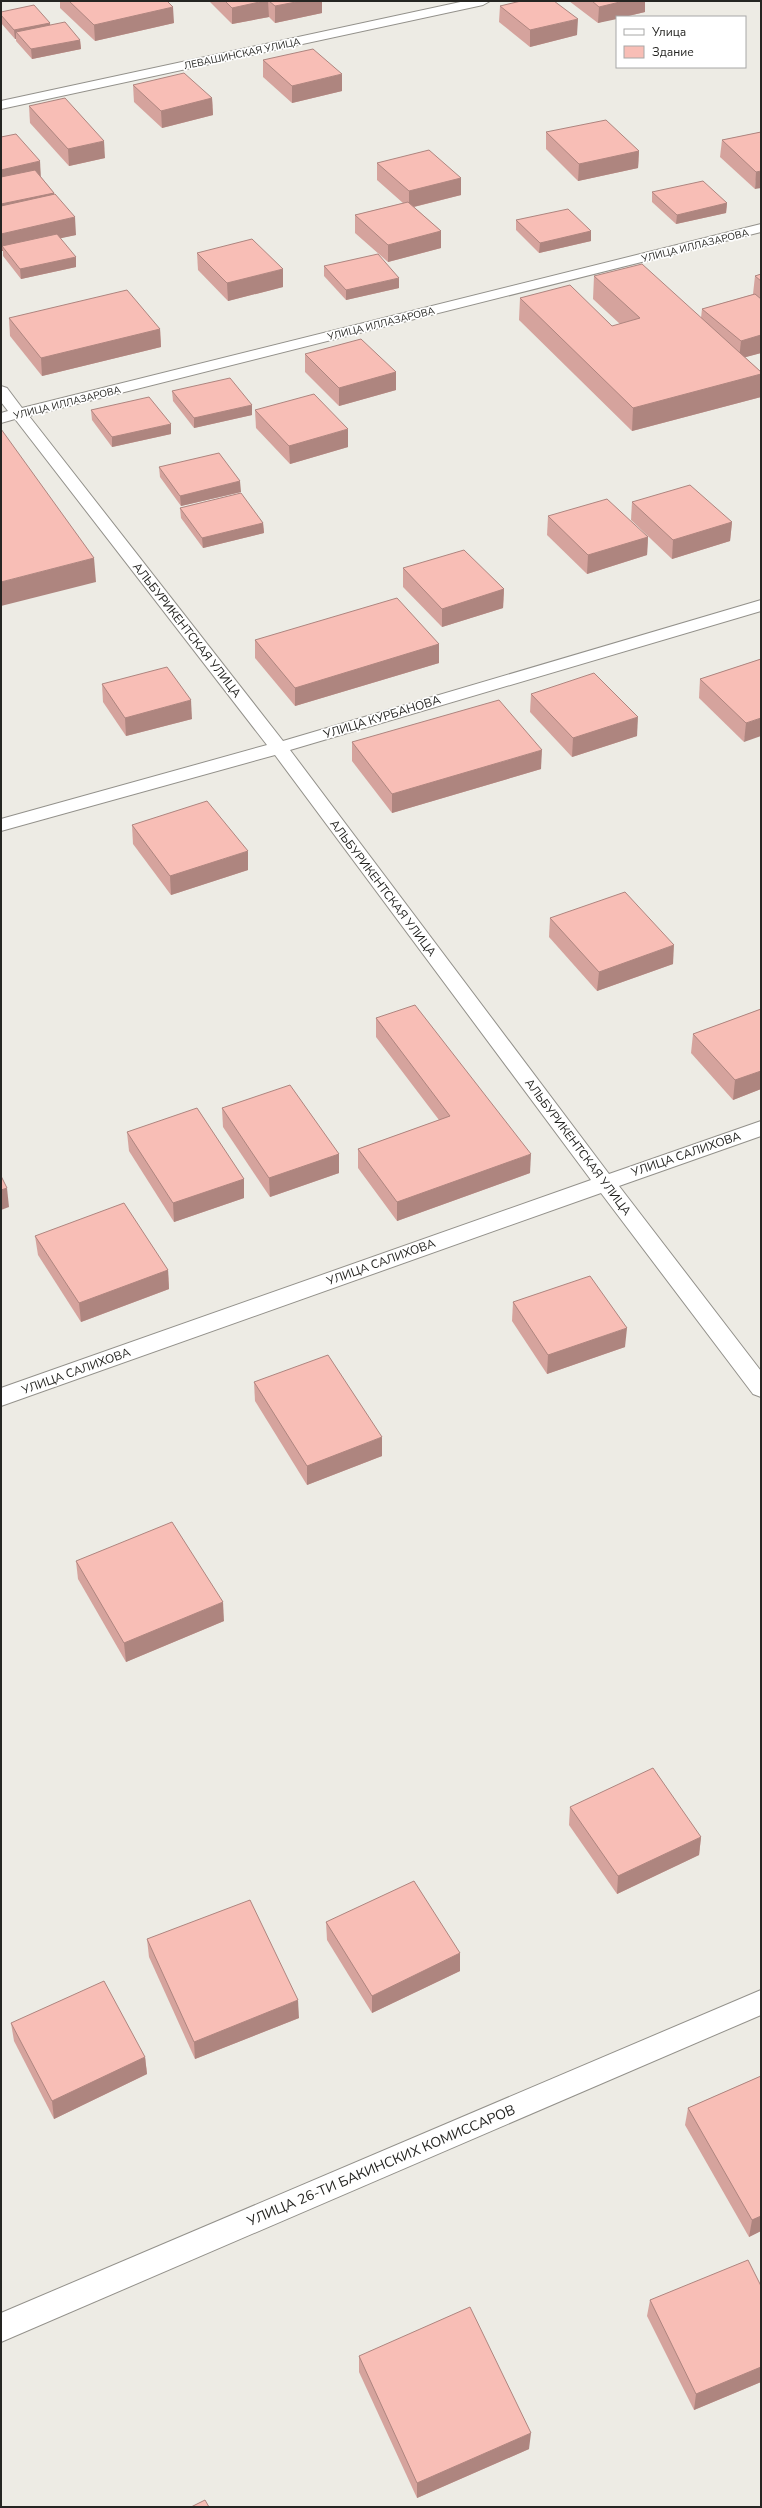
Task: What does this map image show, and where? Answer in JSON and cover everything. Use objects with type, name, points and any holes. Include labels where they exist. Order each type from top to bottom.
[{"type":"street","name":"ЛЕВАШИНСКАЯ УЛИЦА","points":[[1,105],[483,1]]},
{"type":"street","name":"УЛИЦА ИЛЛАЗАРОВА","points":[[10,416],[761,228]]},
{"type":"street","name":"АЛЬБУРИКЕНТСКАЯ УЛИЦА","points":[[1,391],[10,416],[278,748],[604,1182],[761,1388]]},
{"type":"street","name":"УЛИЦА КУРБАНОВА","points":[[1,825],[278,748],[761,605]]},
{"type":"street","name":"УЛИЦА САЛИХОВА","points":[[1,1397],[604,1182],[761,1128]]},
{"type":"street","name":"УЛИЦА 26-ТИ БАКИНСКИХ КОМИССАРОВ","points":[[1,2328],[761,2002]]},
{"type":"building","points":[[69,1],[167,1],[173,7],[94,25]]},
{"type":"building","points":[[225,1],[264,1],[232,8]]},
{"type":"building","points":[[269,1],[301,1],[275,6]]},
{"type":"building","points":[[521,1],[554,1],[578,19],[530,30],[500,6]]},
{"type":"building","points":[[592,1],[624,1],[599,7]]},
{"type":"building","points":[[34,5],[50,23],[14,30],[1,15],[1,12]]},
{"type":"building","points":[[65,22],[80,40],[31,49],[16,32]]},
{"type":"building","points":[[313,49],[342,74],[292,86],[263,60]]},
{"type":"building","points":[[184,73],[212,98],[161,111],[133,85]]},
{"type":"building","points":[[65,98],[104,141],[68,149],[29,106]]},
{"type":"building","points":[[606,120],[639,151],[579,164],[546,132]]},
{"type":"building","points":[[761,132],[761,171],[756,172],[722,140]]},
{"type":"building","points":[[16,134],[40,161],[1,170],[1,137]]},
{"type":"building","points":[[429,150],[461,178],[409,191],[377,163]]},
{"type":"building","points":[[35,170],[54,193],[1,204],[1,177]]},
{"type":"building","points":[[703,181],[727,203],[677,215],[652,192]]},
{"type":"building","points":[[55,194],[75,217],[1,234],[1,206]]},
{"type":"building","points":[[408,202],[441,231],[388,245],[355,215]]},
{"type":"building","points":[[568,209],[591,231],[540,243],[516,220]]},
{"type":"building","points":[[57,234],[76,257],[20,269],[2,246]]},
{"type":"building","points":[[252,239],[283,269],[227,283],[197,253]]},
{"type":"building","points":[[378,254],[399,278],[346,290],[324,266]]},
{"type":"building","points":[[642,264],[761,372],[761,374],[633,408],[520,298],[570,285],[612,326],[640,318],[594,276]]},
{"type":"building","points":[[761,274],[761,281],[755,276]]},
{"type":"building","points":[[127,290],[160,329],[41,358],[9,318]]},
{"type":"building","points":[[755,294],[761,299],[761,335],[741,341],[702,309]]},
{"type":"building","points":[[361,339],[396,372],[339,388],[305,354]]},
{"type":"building","points":[[230,378],[252,405],[194,418],[172,391]]},
{"type":"building","points":[[314,394],[348,429],[289,446],[255,410]]},
{"type":"building","points":[[149,397],[171,424],[112,437],[91,410]]},
{"type":"building","points":[[1,429],[94,558],[1,582]]},
{"type":"building","points":[[219,453],[240,481],[180,496],[159,467]]},
{"type":"building","points":[[690,485],[732,522],[673,540],[632,502]]},
{"type":"building","points":[[241,493],[263,523],[202,538],[180,508]]},
{"type":"building","points":[[607,499],[648,537],[588,555],[548,516]]},
{"type":"building","points":[[464,550],[504,589],[442,609],[403,568]]},
{"type":"building","points":[[397,598],[439,644],[295,688],[255,640]]},
{"type":"building","points":[[761,659],[761,718],[746,723],[700,679]]},
{"type":"building","points":[[167,667],[191,700],[125,718],[102,684]]},
{"type":"building","points":[[594,673],[638,717],[573,738],[531,694]]},
{"type":"building","points":[[499,700],[542,750],[392,794],[352,742]]},
{"type":"building","points":[[207,801],[248,851],[170,876],[132,825]]},
{"type":"building","points":[[625,892],[674,945],[599,972],[550,918]]},
{"type":"building","points":[[415,1005],[531,1154],[397,1202],[358,1149],[450,1116],[376,1018]]},
{"type":"building","points":[[761,1009],[761,1071],[735,1080],[693,1034]]},
{"type":"building","points":[[290,1085],[339,1154],[269,1178],[222,1108]]},
{"type":"building","points":[[197,1108],[244,1179],[173,1203],[127,1132]]},
{"type":"building","points":[[1,1176],[7,1188],[1,1190]]},
{"type":"building","points":[[124,1203],[168,1270],[79,1303],[35,1236]]},
{"type":"building","points":[[590,1276],[627,1328],[548,1355],[513,1302]]},
{"type":"building","points":[[328,1355],[382,1437],[307,1466],[254,1382]]},
{"type":"building","points":[[172,1522],[223,1602],[124,1643],[76,1561]]},
{"type":"building","points":[[653,1768],[701,1837],[618,1876],[570,1807]]},
{"type":"building","points":[[414,1881],[460,1953],[372,1996],[326,1922]]},
{"type":"building","points":[[250,1900],[298,2000],[194,2042],[147,1939]]},
{"type":"building","points":[[104,1981],[145,2057],[52,2101],[11,2023]]},
{"type":"building","points":[[761,2076],[761,2216],[752,2220],[688,2108]]},
{"type":"building","points":[[748,2260],[761,2286],[761,2367],[696,2394],[650,2300]]},
{"type":"building","points":[[470,2307],[531,2433],[417,2483],[359,2356]]},
{"type":"building","points":[[205,2500],[209,2507],[191,2507]]}]
